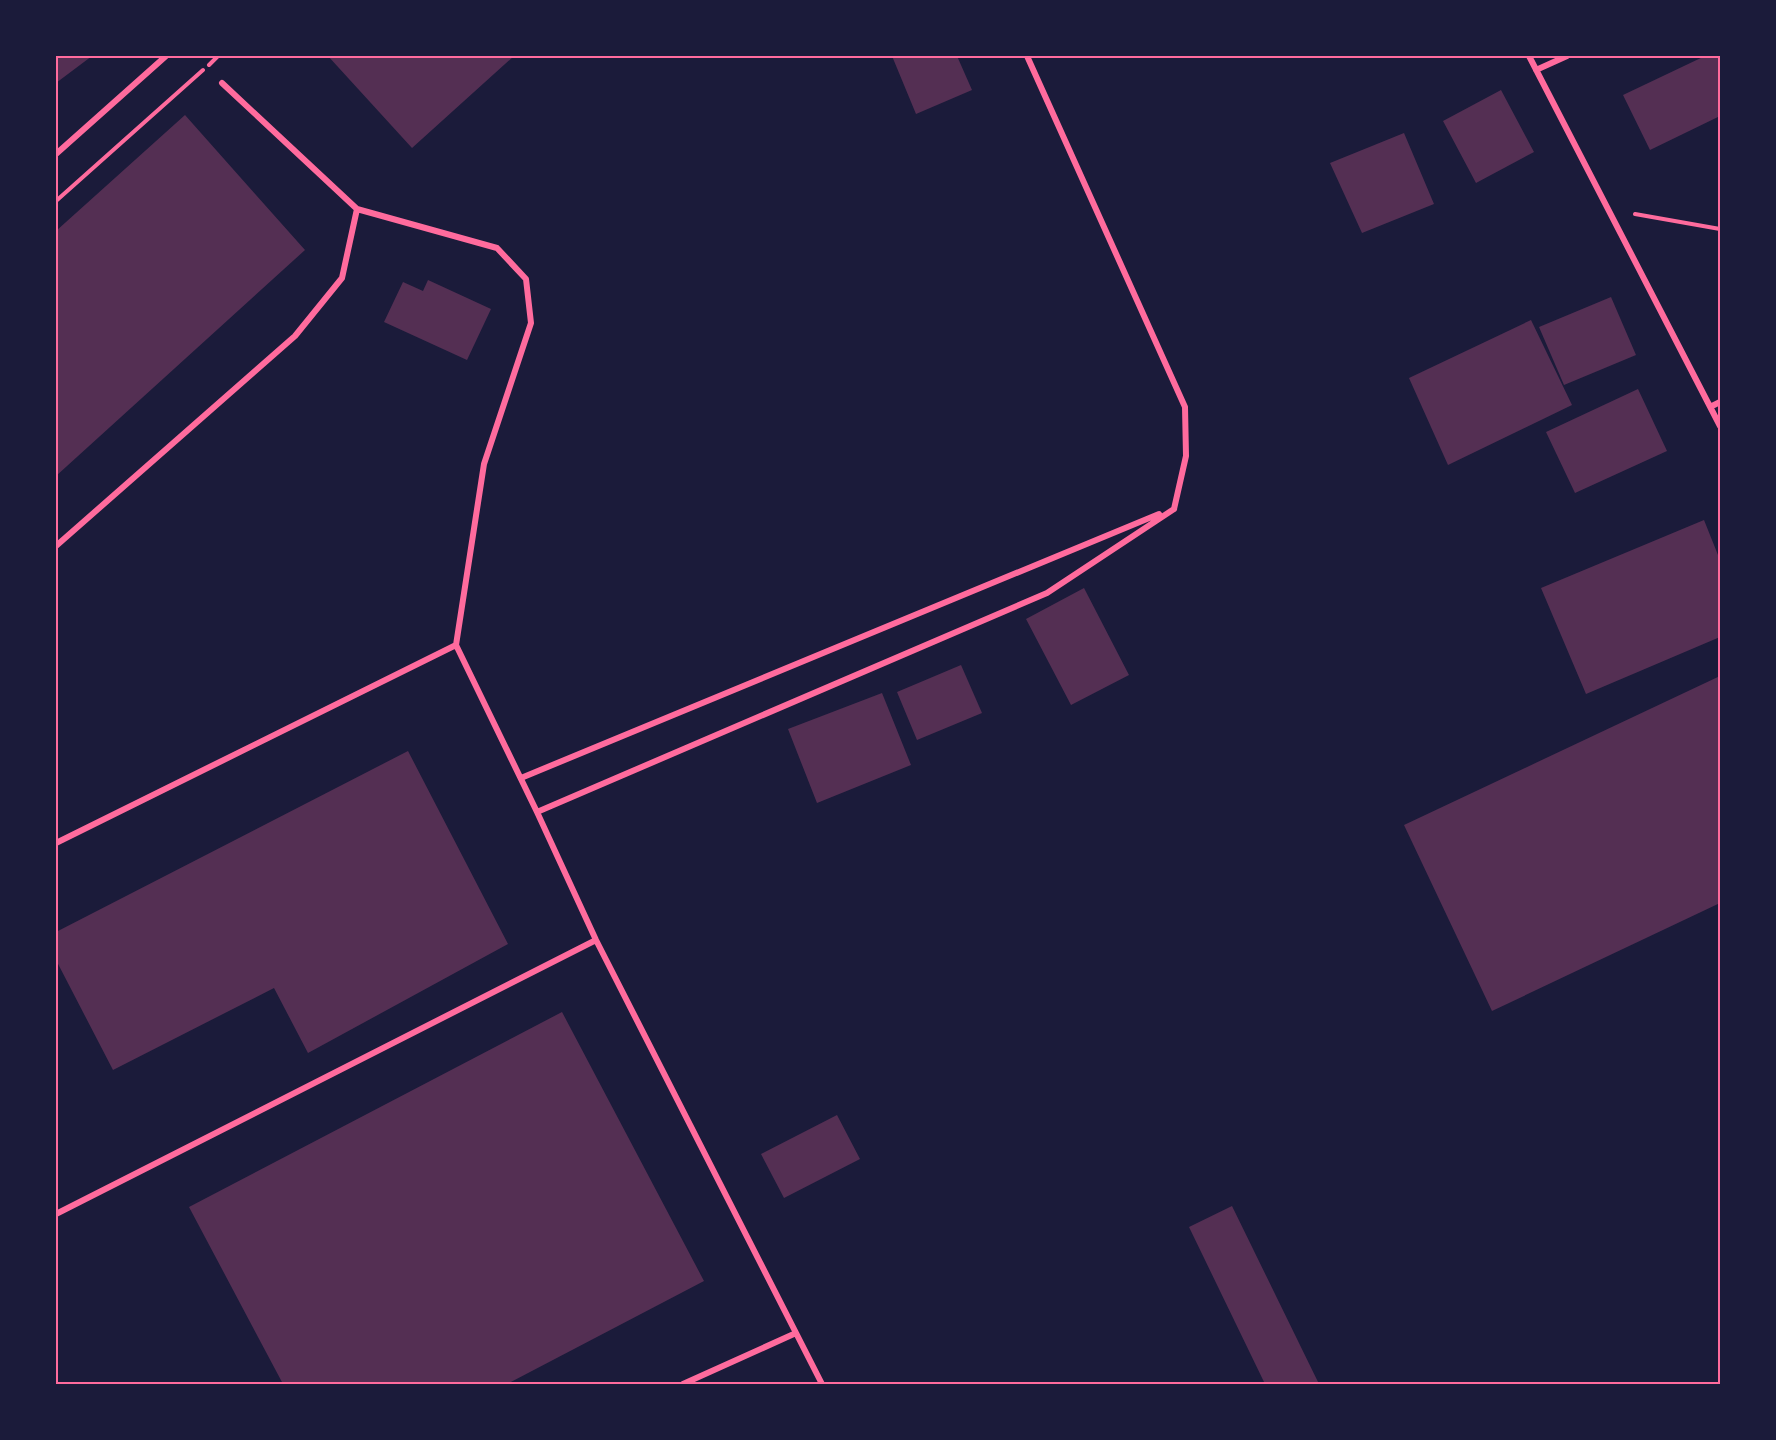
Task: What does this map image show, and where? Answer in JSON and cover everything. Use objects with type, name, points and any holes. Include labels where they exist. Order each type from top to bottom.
[{"type":"street","points":[[56,154],[166,56]]},
{"type":"street","points":[[537,812],[1047,593],[1174,508],[1186,456],[1185,407],[1027,56]]},
{"type":"street","points":[[1529,56],[1712,406],[1720,426]]},
{"type":"street","points":[[1536,70],[1567,56]]},
{"type":"street","points":[[222,83],[357,209],[497,248],[526,279],[531,323],[484,464],[456,645],[596,940],[822,1384]]},
{"type":"street","points":[[56,546],[295,336],[342,278],[357,209]]},
{"type":"street","points":[[1712,406],[1720,402]]},
{"type":"street","points":[[521,778],[1174,508]]},
{"type":"street","points":[[56,843],[456,645]]},
{"type":"street","points":[[56,1214],[596,940]]},
{"type":"street","points":[[683,1384],[796,1333]]},
{"type":"path","points":[[56,201],[207,66]]},
{"type":"path","points":[[1635,214],[1720,229]]},
{"type":"building","points":[[56,56],[92,56],[56,83]]},
{"type":"building","points":[[328,56],[514,56],[412,148]]},
{"type":"building","points":[[892,56],[957,56],[972,90],[916,114]]},
{"type":"building","points":[[1705,56],[1720,56],[1720,116],[1650,150],[1623,95]]},
{"type":"building","points":[[1501,90],[1534,152],[1476,183],[1443,121]]},
{"type":"building","points":[[185,115],[305,250],[56,476],[56,231]]},
{"type":"building","points":[[1404,133],[1434,204],[1362,233],[1330,163]]},
{"type":"building","points":[[428,280],[491,309],[467,360],[384,322],[403,282],[423,291]]},
{"type":"building","points":[[1611,297],[1636,355],[1564,385],[1539,327]]},
{"type":"building","points":[[1531,320],[1572,405],[1448,465],[1409,378]]},
{"type":"building","points":[[1638,389],[1667,451],[1575,493],[1546,432]]},
{"type":"building","points":[[1704,520],[1720,560],[1720,637],[1586,694],[1541,588]]},
{"type":"building","points":[[1084,588],[1129,675],[1071,705],[1026,619]]},
{"type":"building","points":[[961,665],[982,713],[917,740],[897,692]]},
{"type":"building","points":[[1720,676],[1720,903],[1492,1011],[1404,825]]},
{"type":"building","points":[[882,693],[911,765],[817,803],[788,729]]},
{"type":"building","points":[[408,751],[508,944],[308,1053],[274,988],[113,1070],[56,960],[56,932]]},
{"type":"building","points":[[562,1012],[704,1281],[507,1384],[283,1384],[189,1207]]},
{"type":"building","points":[[837,1115],[860,1159],[784,1198],[761,1154]]},
{"type":"building","points":[[1232,1206],[1319,1384],[1265,1384],[1189,1227]]}]
